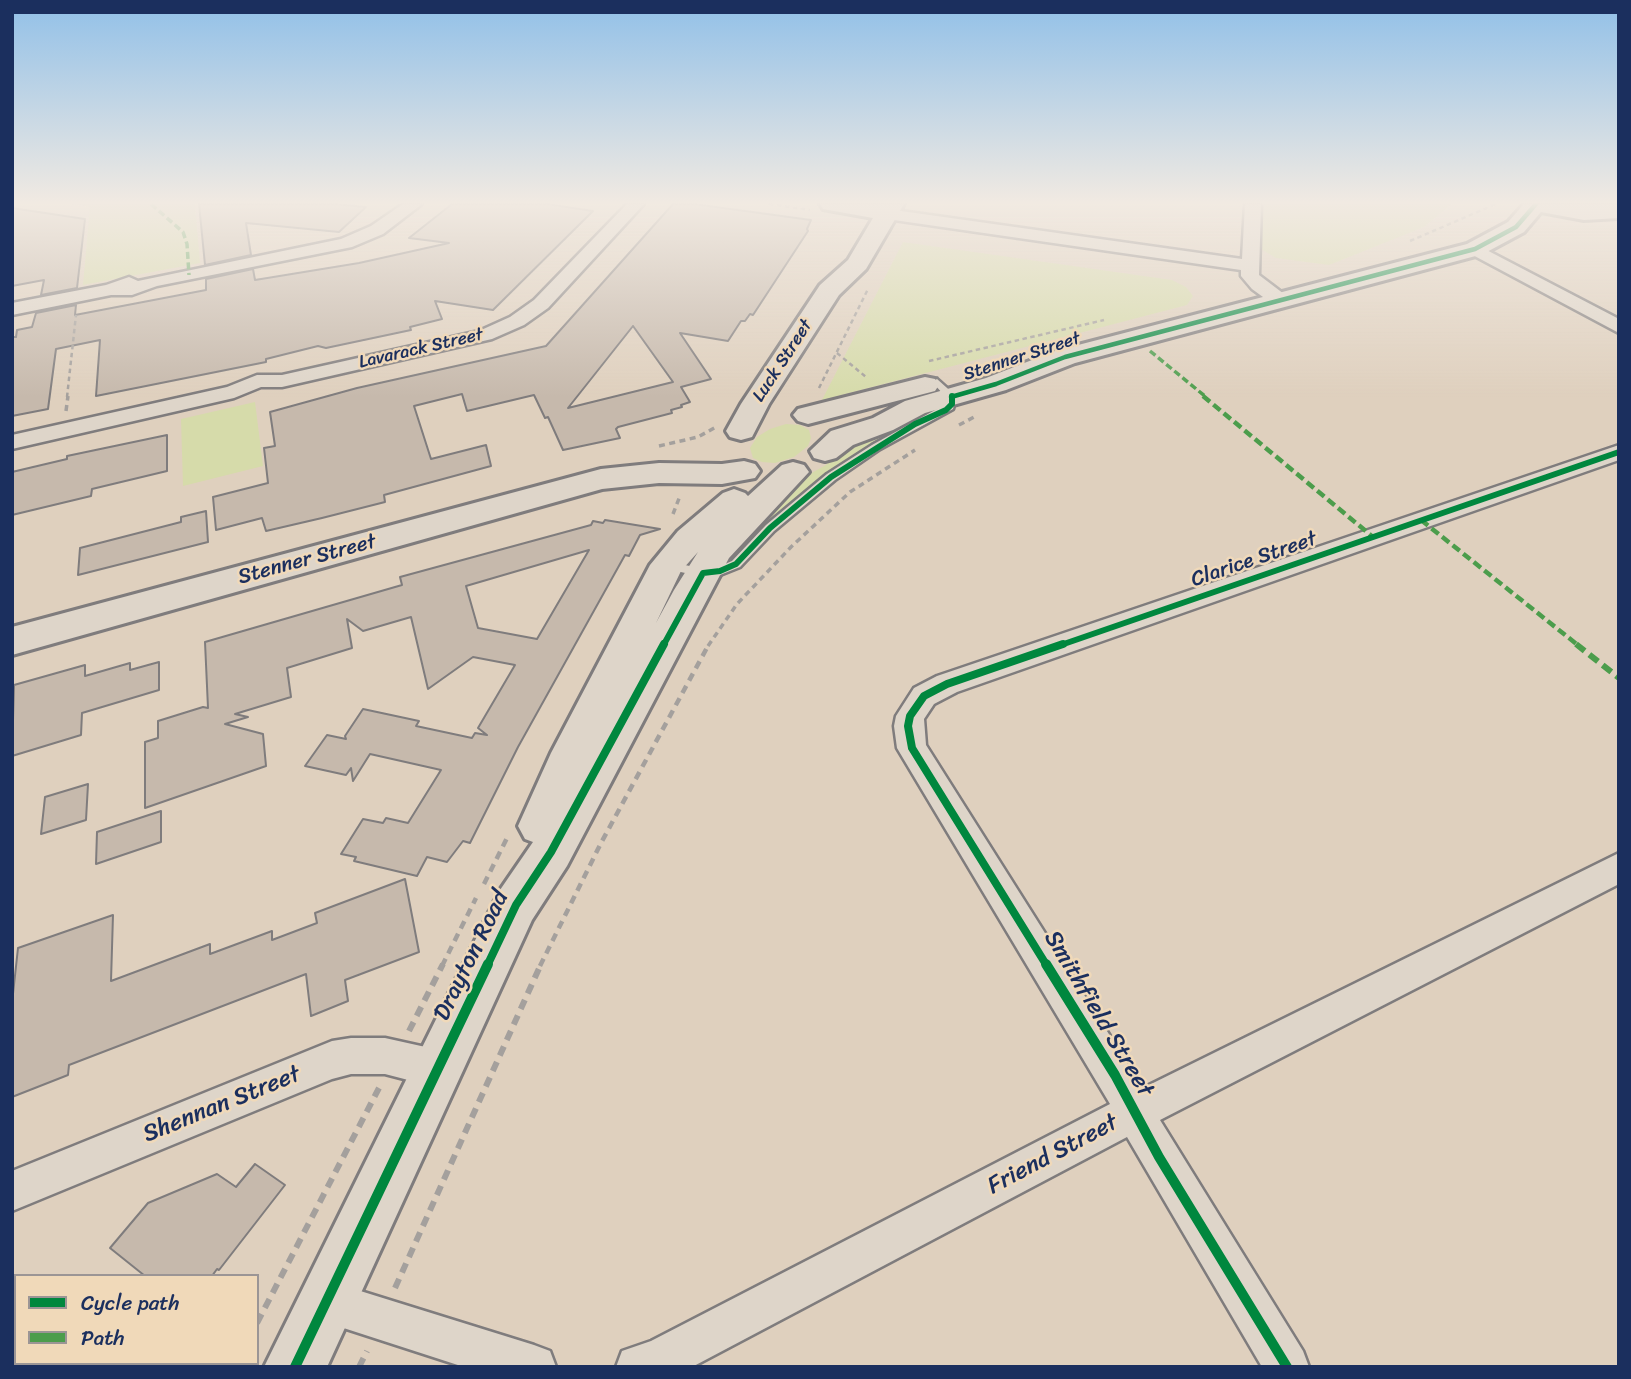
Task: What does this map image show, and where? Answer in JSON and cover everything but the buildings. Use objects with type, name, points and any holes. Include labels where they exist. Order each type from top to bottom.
[{"type":"main road","name":"Luck Street","points":[[810,408],[790,399],[790,383],[818,352],[866,268]]},
{"type":"main road","name":"Stenner Street","points":[[810,408],[1031,361],[1065,357],[1402,268]]},
{"type":"main road","name":"Luck Street","points":[[741,431],[755,404],[829,290],[863,275]]},
{"type":"main road","name":"Stenner Street","points":[[825,451],[852,433],[883,424],[915,407],[935,381]]},
{"type":"main road","points":[[810,408],[830,432],[825,451],[816,460],[793,472],[767,476],[747,472],[732,459],[731,446],[741,431],[771,416],[810,408]]},
{"type":"main road","name":"Stenner Street","points":[[601,479],[629,466],[706,449],[741,431]]},
{"type":"main road","name":"Stenner Street","points":[[12,641],[658,461],[722,474],[747,472]]},
{"type":"main road","points":[[658,461],[690,484],[704,499],[707,508],[702,527]]},
{"type":"main road","name":"Drayton Road","points":[[295,1367],[516,905],[551,852],[685,569],[702,527],[730,505],[747,472]]},
{"type":"main road","name":"Drayton Road","points":[[685,569],[729,533],[793,472]]},
{"type":"street","points":[[12,309],[111,290],[132,290],[152,282],[220,268]]},
{"type":"street","name":"Lavarack Street","points":[[12,442],[234,392],[258,393],[282,381],[467,340],[517,321],[541,304],[575,268]]},
{"type":"street","points":[[1252,268],[1250,276],[1280,301]]},
{"type":"street","points":[[1511,268],[1619,327]]},
{"type":"street","name":"Clarice Street","points":[[910,716],[924,696],[947,684],[1619,452]]},
{"type":"street","name":"Smithfield Street","points":[[910,716],[908,726],[912,748],[1115,1075],[1159,1157],[1287,1367]]},
{"type":"street","name":"Friend Street","points":[[638,1367],[692,1344],[1135,1112],[1619,868]]},
{"type":"street","name":"Shennan Street","points":[[12,1191],[332,1060],[361,1055],[385,1056],[439,1069]]},
{"type":"street","points":[[325,1301],[534,1367]]},
{"type":"lane","points":[[685,569],[719,571],[736,564],[770,528],[831,477],[905,430],[946,410],[952,404],[935,381]]},
{"type":"path","points":[[810,408],[837,353],[863,275]]},
{"type":"path","points":[[64,430],[77,303],[109,298],[111,290]]},
{"type":"path","points":[[935,381],[1071,328],[1112,318]]},
{"type":"path","points":[[1071,328],[1135,340]]},
{"type":"path","points":[[837,353],[873,383]]},
{"type":"path","points":[[955,427],[986,411]]},
{"type":"path","points":[[658,461],[698,437]]},
{"type":"path","points":[[382,1319],[538,970],[601,843],[699,658],[737,604],[791,547],[850,492],[925,444]]},
{"type":"path","points":[[505,841],[516,905]]},
{"type":"green space","points":[[84,268],[172,268],[83,285]]},
{"type":"green space","points":[[889,268],[1090,268],[1172,280],[1186,287],[1193,296],[1187,305],[822,400]]},
{"type":"green space","points":[[255,402],[263,466],[183,486],[181,419]]},
{"type":"green space","points":[[909,422],[826,474],[733,555],[726,551],[797,481],[826,465],[839,449]]},
{"type":"green space","points":[[786,424],[800,425],[809,430],[811,438],[808,446],[794,457],[775,463],[753,458],[750,448],[757,437]]},
{"type":"marked path","points":[[189,268],[189,275]]},
{"type":"marked path","points":[[1150,351],[1373,537]]},
{"type":"marked path","points":[[1421,520],[1619,678]]},
{"type":"cycle path","points":[[295,1367],[516,905],[551,852],[703,573],[720,571],[736,564],[770,528],[831,477],[915,424],[946,410],[952,404],[951,396],[996,384],[1065,357],[1402,268]]},
{"type":"cycle path","points":[[1287,1367],[1159,1157],[1115,1075],[912,748],[908,726],[910,716],[924,696],[947,684],[1619,452]]}]
